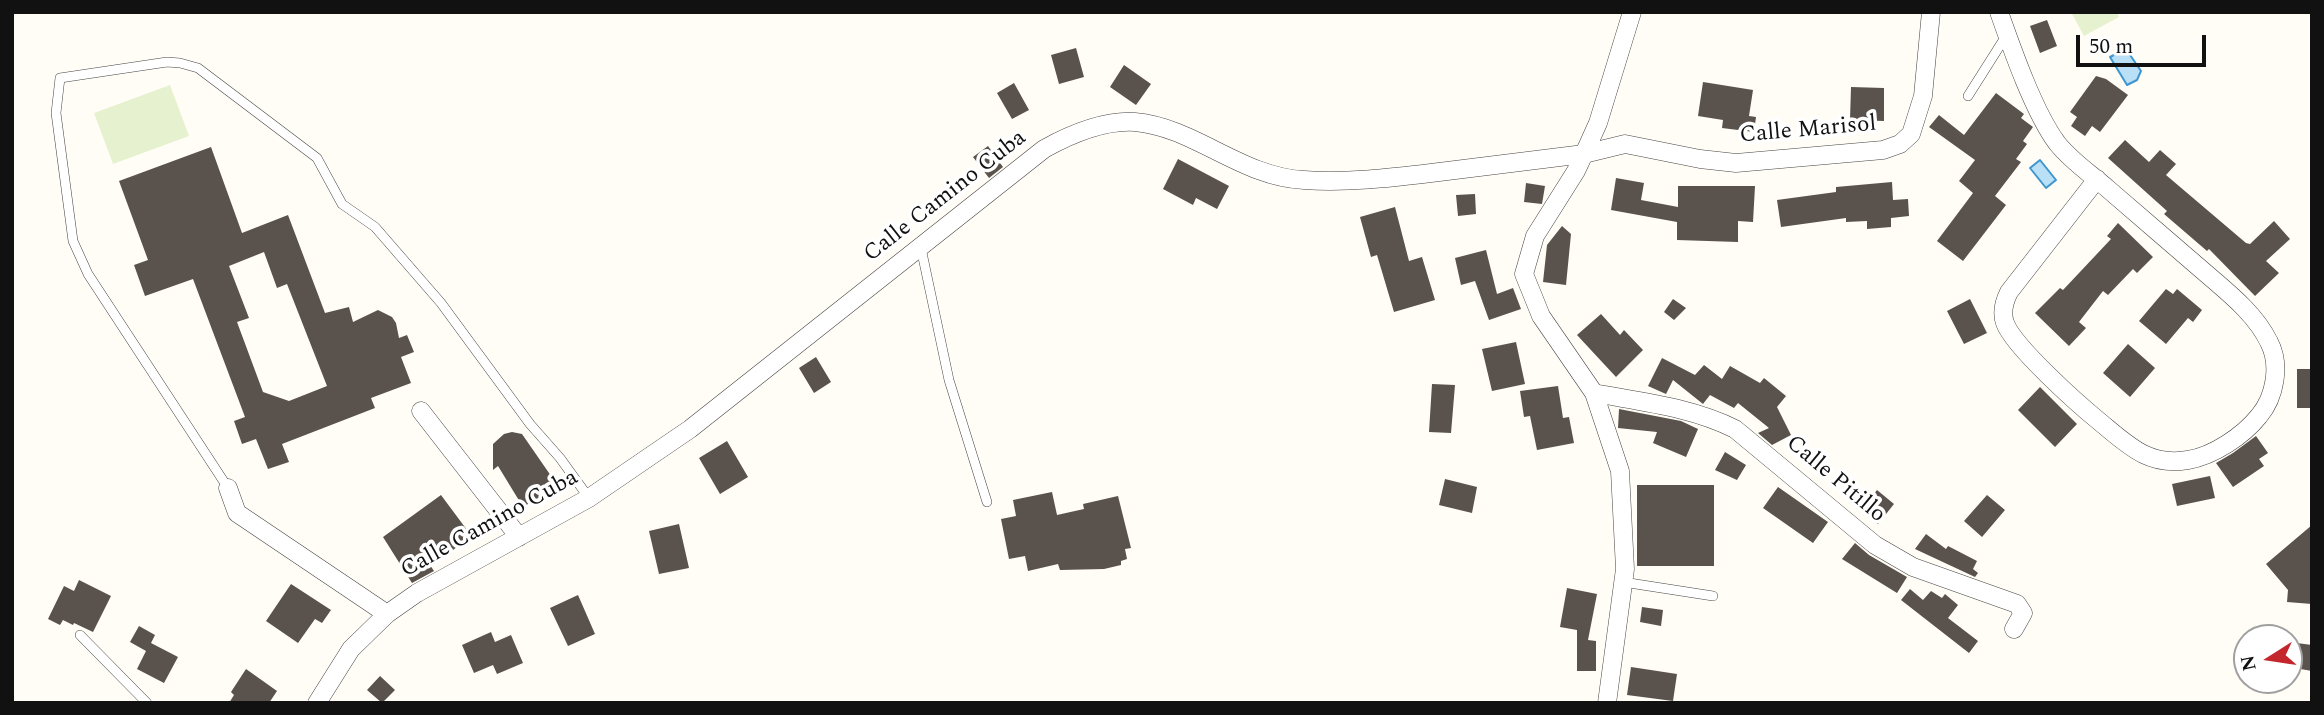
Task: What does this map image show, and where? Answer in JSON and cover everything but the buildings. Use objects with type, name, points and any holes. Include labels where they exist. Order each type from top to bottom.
[{"type":"street","points":[[1608,703],[1625,569],[1620,471],[1594,393],[1541,316],[1524,274],[1535,236],[1576,172],[1598,123],[1632,12]]},
{"type":"street","name":"Calle Marisol","points":[[1584,153],[1625,144],[1700,159],[1736,163],[1883,150],[1899,144],[1911,134],[1923,96],[1931,12]]},
{"type":"street","points":[[1998,12],[2048,129],[2070,156],[2239,302],[2261,328],[2271,345],[2275,368],[2270,402],[2258,418],[2239,435],[2208,454],[2172,463],[2135,451],[2043,370],[2005,323],[2004,303],[2009,292],[2096,179]]},
{"type":"street","name":"Calle Camino Cuba","points":[[317,703],[351,649],[387,614],[417,593],[589,498],[690,429],[1044,149],[1067,136],[1102,126],[1134,122],[1169,130],[1237,163],[1280,179],[1308,181],[1386,178],[1584,153]]},
{"type":"street","name":"Calle Pitillo","points":[[1594,393],[1690,411],[1713,417],[1735,429],[1874,545],[1913,567],[2017,604],[2023,613],[2014,629]]},
{"type":"street","points":[[421,411],[519,537]]},
{"type":"street","points":[[228,488],[237,513],[387,614]]},
{"type":"lane","points":[[1968,96],[2007,34]]},
{"type":"lane","points":[[228,488],[89,274],[73,241],[56,113],[60,78],[167,62],[198,68],[317,158],[342,204],[375,227],[441,303],[530,424],[560,458],[589,498]]},
{"type":"lane","points":[[921,248],[949,380],[987,502]]},
{"type":"lane","points":[[1623,582],[1713,596]]},
{"type":"lane","points":[[80,635],[147,703]]},
{"type":"green space","points":[[2071,12],[2117,12],[2119,17],[2084,36]]},
{"type":"green space","points":[[170,85],[189,136],[113,164],[94,113]]},
{"type":"water","points":[[2126,49],[2141,71],[2137,80],[2127,85],[2110,57]]},
{"type":"water","points":[[2040,160],[2056,180],[2046,188],[2030,168]]}]
